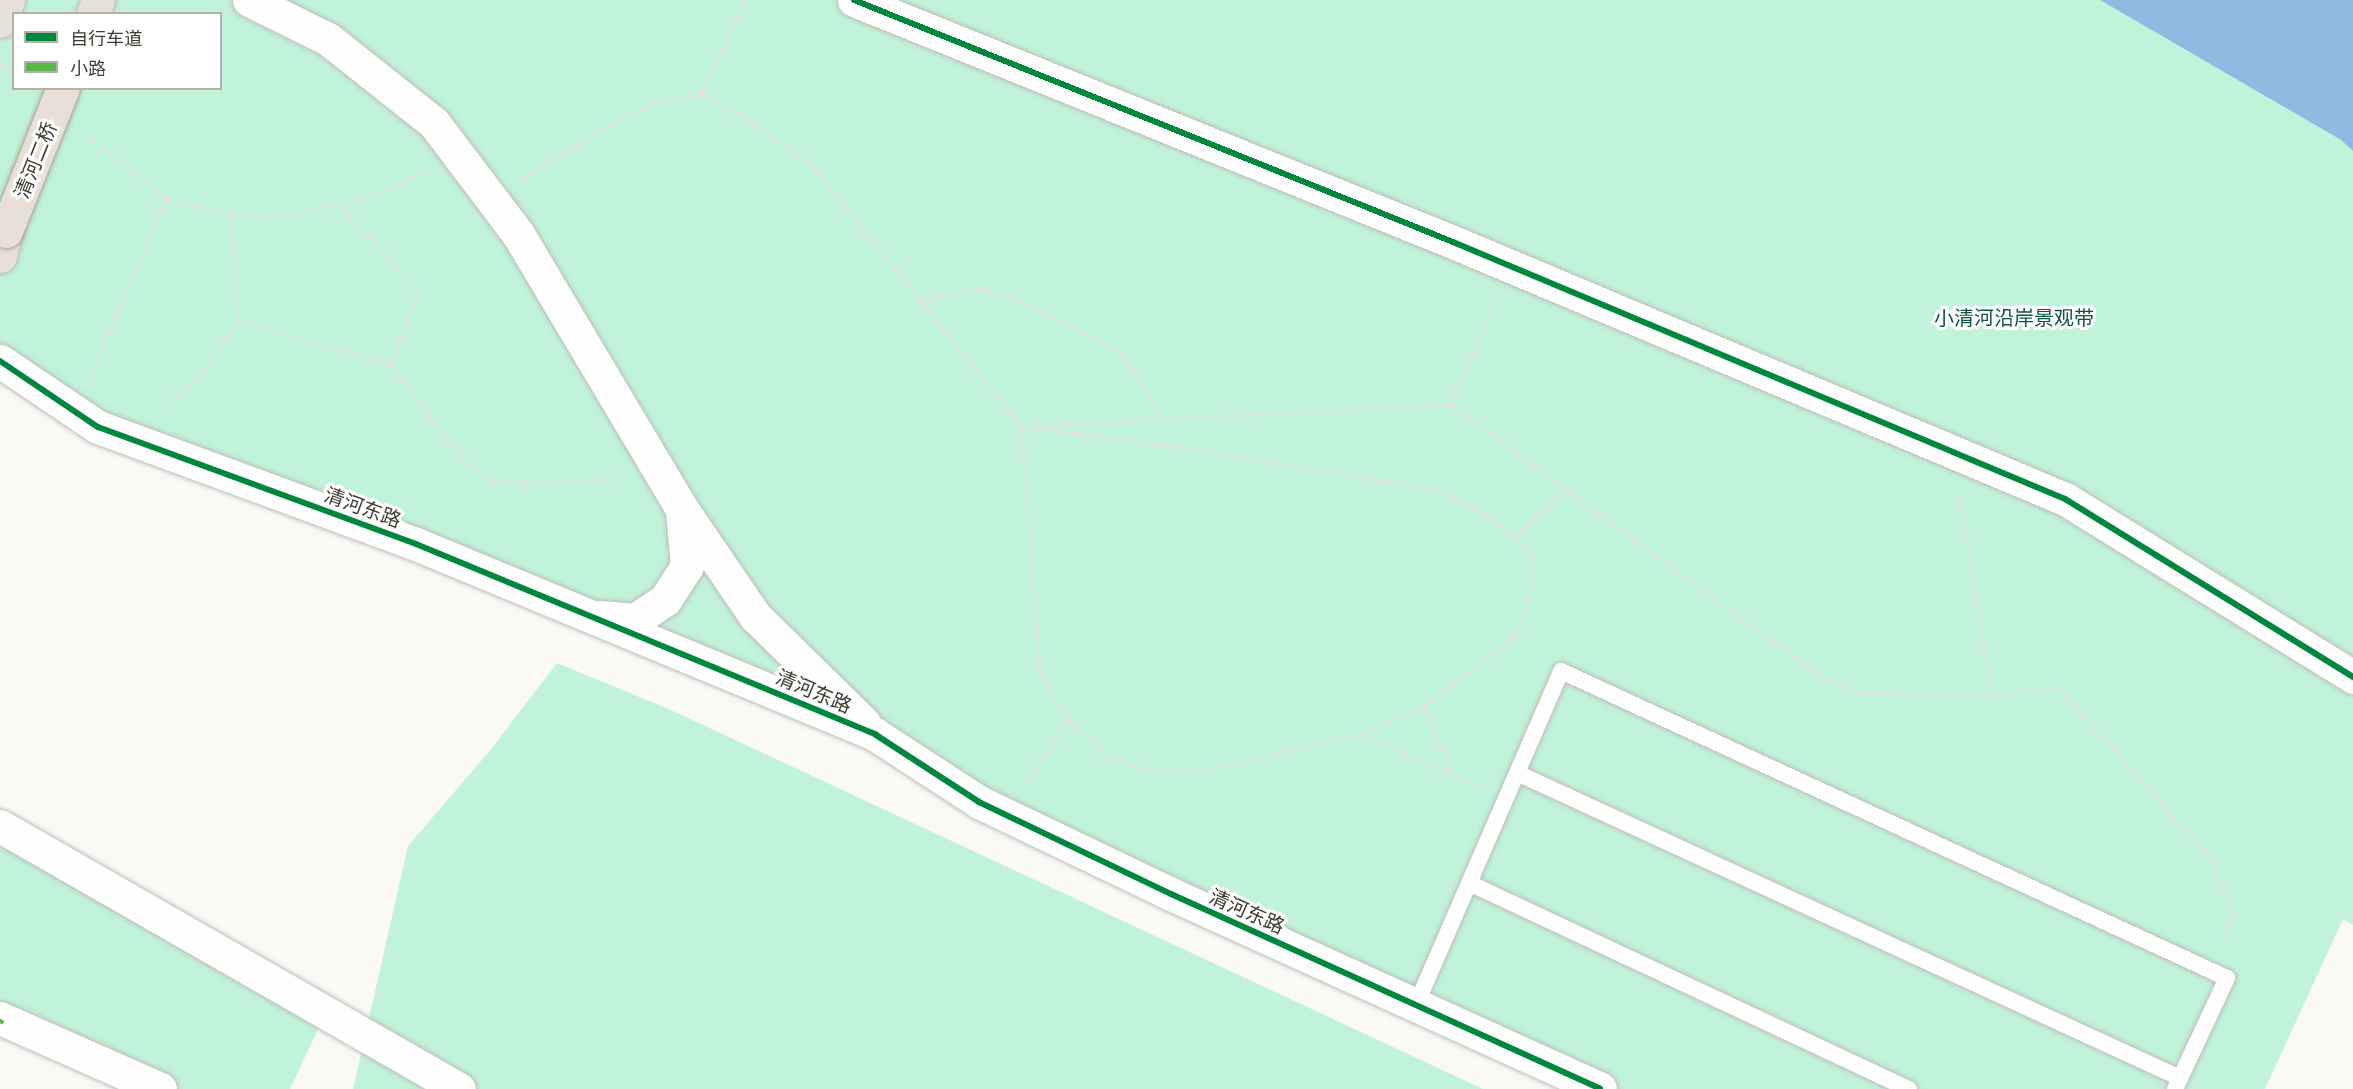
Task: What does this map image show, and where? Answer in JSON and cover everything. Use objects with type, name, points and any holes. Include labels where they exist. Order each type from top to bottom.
[{"type":"main road","points":[[0,21],[8,0]]},
{"type":"main road","name":"清河二桥","points":[[3,244],[62,90]]},
{"type":"street","name":"清河东路","points":[[249,0],[328,39],[434,123],[518,234],[662,477],[755,616],[876,735]]},
{"type":"street","points":[[854,0],[1510,266],[2065,499],[2353,677]]},
{"type":"street","name":"清河东路","points":[[0,361],[98,427],[416,544],[876,735],[980,802],[1171,894],[1600,1089]]},
{"type":"street","points":[[592,617],[635,620],[665,600],[687,566],[682,509]]},
{"type":"street","points":[[0,826],[459,1089]]},
{"type":"street","points":[[1,1020],[160,1089]]},
{"type":"lane","points":[[1416,1005],[1561,671],[2227,978],[2177,1083],[1517,773]]},
{"type":"lane","points":[[1469,883],[1909,1089]]},
{"type":"path","points":[[701,94],[745,0]]},
{"type":"path","points":[[0,63],[12,72]]},
{"type":"path","points":[[491,198],[607,126],[653,103],[701,94],[738,114],[811,164],[1022,427],[1040,673],[1067,719],[1106,756],[1145,770],[1188,773],[1362,735],[1424,707],[1515,636],[1530,600],[1533,560],[1501,524],[1445,492],[1178,448],[1022,427]]},
{"type":"path","points":[[85,135],[166,198],[232,215],[277,218],[338,204],[404,184],[453,149]]},
{"type":"path","points":[[76,412],[166,198]]},
{"type":"path","points":[[338,204],[419,290],[391,365]]},
{"type":"path","points":[[127,438],[182,394],[198,377],[238,321],[232,215]]},
{"type":"path","points":[[1451,405],[1510,266]]},
{"type":"path","points":[[921,301],[978,289],[1010,297],[1114,348],[1135,370],[1161,420]]},
{"type":"path","points":[[238,321],[391,365],[467,464],[492,480],[523,484],[662,477]]},
{"type":"path","points":[[1022,427],[1451,405],[1824,679],[1856,693],[1992,696],[2058,688],[2213,861],[2234,913],[2211,971]]},
{"type":"path","points":[[1952,452],[1992,696]]},
{"type":"path","points":[[1513,538],[1566,490]]},
{"type":"path","points":[[1424,707],[1452,774]]},
{"type":"path","points":[[1009,816],[1067,719]]},
{"type":"path","points":[[1362,735],[1506,798]]},
{"type":"green space","name":"小清河沿岸景观带","points":[[0,0],[2100,0],[2341,140],[2353,151],[2353,925],[2343,919],[2265,1089],[1600,1089],[876,735],[98,427],[0,361]]},
{"type":"green space","points":[[557,663],[671,710],[1483,1089],[353,1089],[408,846],[492,748]]},
{"type":"green space","points":[[0,826],[326,1012],[290,1089],[160,1089],[0,1018]]},
{"type":"water","points":[[2100,0],[2353,0],[2353,151],[2341,140]]},
{"type":"marked path","points":[[0,1023],[2,1019]]},
{"type":"cycle path","points":[[854,0],[1453,242],[2065,499],[2353,677]]},
{"type":"cycle path","points":[[0,361],[98,427],[416,544],[876,735],[979,802],[1171,894],[1600,1089]]}]
